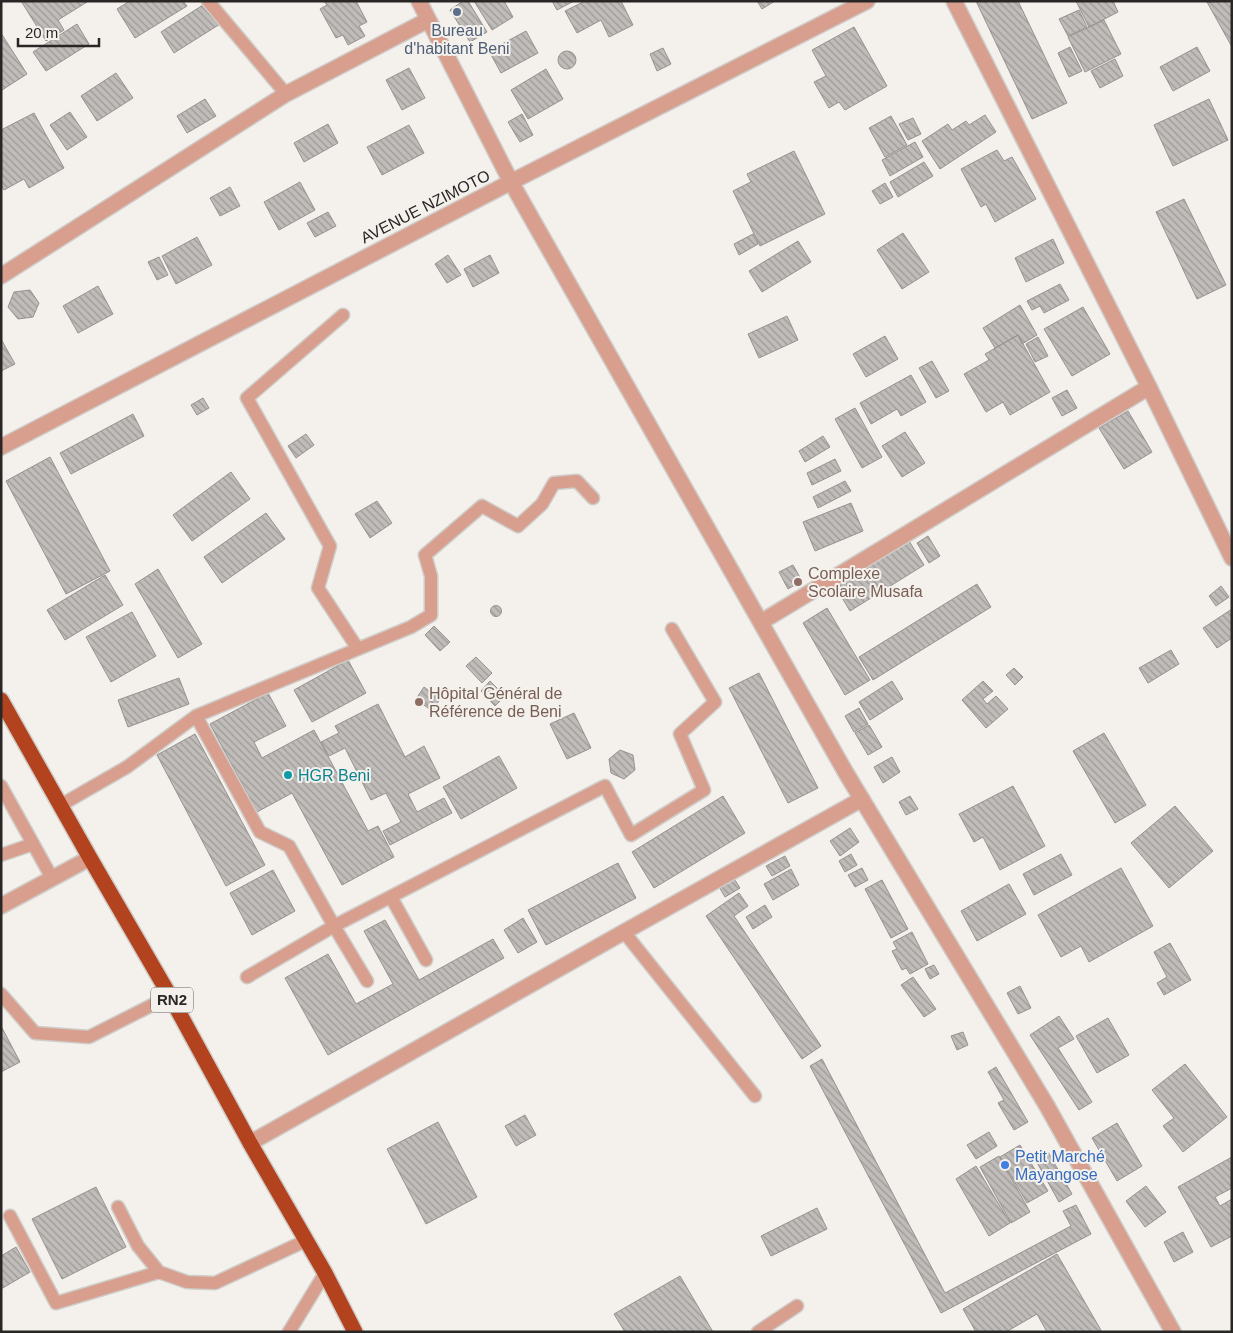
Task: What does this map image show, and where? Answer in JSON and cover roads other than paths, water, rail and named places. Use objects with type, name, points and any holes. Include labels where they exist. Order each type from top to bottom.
[{"type":"highway","name":"RN2","points":[[1,700],[170,996],[355,1332]]},
{"type":"street","points":[[419,1],[511,182],[862,799],[1047,1106],[1173,1332]]},
{"type":"street","name":"AVENUE NZIMOTO","points":[[1,447],[511,182],[867,1]]},
{"type":"street","points":[[954,1],[1149,387],[1232,558]]},
{"type":"street","points":[[1,276],[286,94],[428,20]]},
{"type":"street","points":[[761,622],[1149,387]]},
{"type":"street","points":[[250,1143],[862,799]]},
{"type":"street","points":[[1,906],[90,858]]},
{"type":"lane","points":[[208,1],[286,94]]},
{"type":"lane","points":[[343,315],[247,398],[330,546],[318,588],[358,649]]},
{"type":"lane","points":[[60,805],[127,767],[196,716],[411,627],[431,615],[431,576],[425,555],[482,506],[518,526],[542,504],[554,484],[577,481],[593,498]]},
{"type":"lane","points":[[247,977],[334,926],[605,786],[632,834],[704,790],[680,734],[715,702],[672,629]]},
{"type":"lane","points":[[196,716],[260,832],[289,846],[367,981]]},
{"type":"lane","points":[[1,786],[52,878]]},
{"type":"lane","points":[[1,855],[33,844]]},
{"type":"lane","points":[[391,897],[426,960]]},
{"type":"lane","points":[[624,932],[755,1096]]},
{"type":"lane","points":[[1,994],[34,1033],[89,1037],[170,996]]},
{"type":"lane","points":[[118,1207],[138,1246],[159,1272],[187,1282],[215,1283],[305,1241]]},
{"type":"lane","points":[[10,1216],[56,1303],[159,1272]]},
{"type":"lane","points":[[289,1332],[324,1273]]},
{"type":"lane","points":[[758,1332],[797,1306]]},
{"type":"place","name":"Bureau d'habitant Beni","points":[[457,12]]},
{"type":"place","name":"Complexe Scolaire Musafa","points":[[798,582]]},
{"type":"place","name":"Hôpital Général de Référence de Beni","points":[[419,702]]},
{"type":"place","name":"HGR Beni","points":[[288,775]]},
{"type":"place","name":"Petit Marché Mayangose","points":[[1005,1165]]}]
